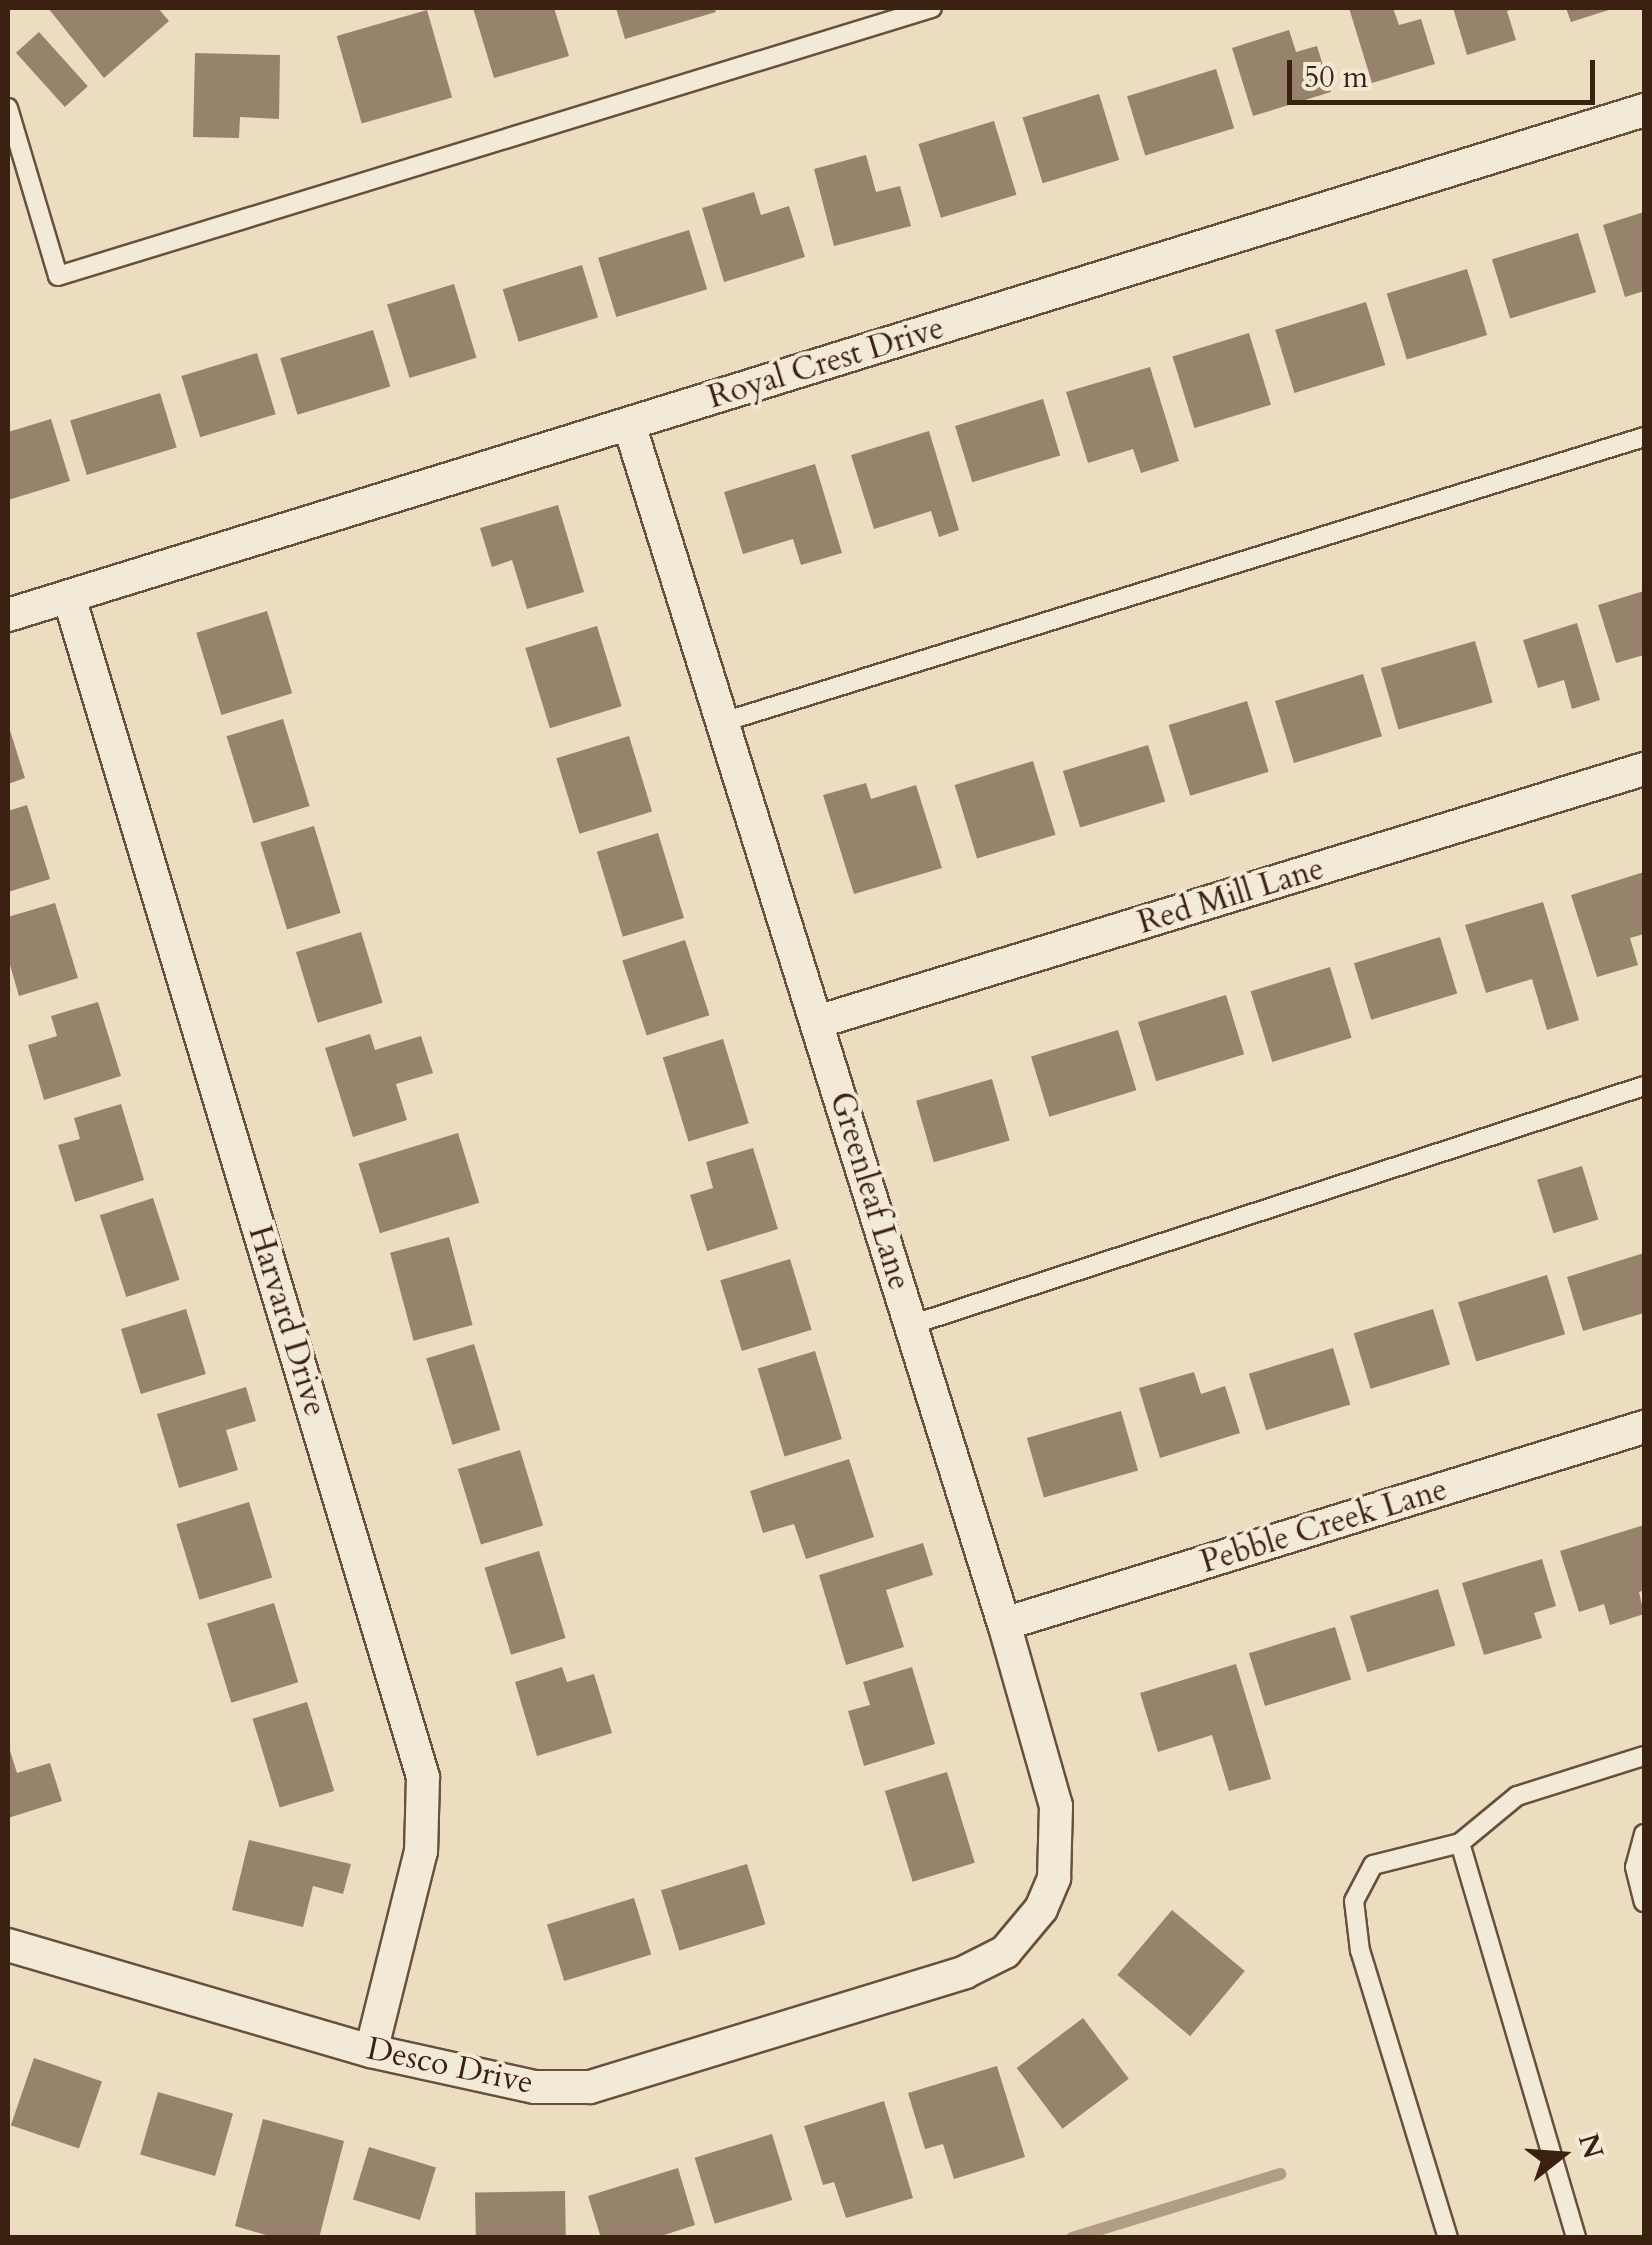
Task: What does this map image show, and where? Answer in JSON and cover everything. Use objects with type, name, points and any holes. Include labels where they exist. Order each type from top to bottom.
[{"type":"street","name":"Royal Crest Drive","points":[[8,615],[1644,110]]},
{"type":"street","name":"Greenleaf Lane","points":[[629,424],[1004,1624],[1056,1806],[1054,1878],[1042,1909],[1005,1952]]},
{"type":"street","name":"Harvard Drive","points":[[69,597],[423,1778],[422,1851],[371,2051]]},
{"type":"street","name":"Red Mill Lane","points":[[817,1022],[1644,770]]},
{"type":"street","name":"Pebble Creek Lane","points":[[1004,1624],[1644,1428]]},
{"type":"street","name":"Desco Drive","points":[[8,1944],[371,2051],[535,2087],[590,2087],[964,1972],[1005,1952]]},
{"type":"lane","points":[[8,108],[58,276],[932,8]]},
{"type":"lane","points":[[723,722],[1644,436]]},
{"type":"lane","points":[[911,1325],[1644,1086]]},
{"type":"lane","points":[[1448,2238],[1360,1950],[1354,1901],[1373,1865],[1460,1843],[1516,1796],[1644,1756]]},
{"type":"lane","points":[[1644,1834],[1634,1867],[1644,1902]]},
{"type":"lane","points":[[1460,1843],[1576,2238]]},
{"type":"building","points":[[48,8],[158,8],[169,21],[104,78]]},
{"type":"building","points":[[473,8],[554,8],[569,56],[494,78]]},
{"type":"building","points":[[616,8],[714,8],[716,12],[625,39]]},
{"type":"building","points":[[1349,8],[1393,8],[1399,25],[1421,19],[1435,64],[1372,83]]},
{"type":"building","points":[[1453,8],[1517,8],[1507,11],[1516,40],[1467,55]]},
{"type":"building","points":[[1566,8],[1615,8],[1571,22]]},
{"type":"building","points":[[427,10],[452,97],[362,123],[337,36]]},
{"type":"building","points":[[1289,30],[1296,52],[1317,46],[1331,92],[1253,116],[1232,48]]},
{"type":"building","points":[[39,32],[88,86],[65,107],[16,53]]},
{"type":"building","points":[[195,53],[280,55],[279,119],[240,117],[239,138],[193,137]]},
{"type":"building","points":[[1216,69],[1234,128],[1145,155],[1127,96]]},
{"type":"building","points":[[1099,94],[1119,160],[1043,183],[1022,117]]},
{"type":"building","points":[[994,121],[1017,195],[941,218],[918,144]]},
{"type":"building","points":[[866,155],[876,192],[900,186],[911,226],[834,246],[814,169]]},
{"type":"building","points":[[754,192],[761,215],[789,206],[805,257],[724,282],[702,208]]},
{"type":"building","points":[[1644,212],[1644,291],[1625,297],[1603,225]]},
{"type":"building","points":[[689,230],[707,289],[616,317],[598,258]]},
{"type":"building","points":[[1578,233],[1596,292],[1510,319],[1492,259]]},
{"type":"building","points":[[582,265],[598,318],[519,342],[503,289]]},
{"type":"building","points":[[1467,269],[1487,335],[1407,360],[1387,294]]},
{"type":"building","points":[[454,284],[477,358],[410,378],[387,304]]},
{"type":"building","points":[[1366,302],[1385,365],[1294,393],[1275,330]]},
{"type":"building","points":[[373,330],[390,386],[297,415],[280,358]]},
{"type":"building","points":[[1249,333],[1271,405],[1194,428],[1172,356]]},
{"type":"building","points":[[257,353],[276,414],[200,437],[181,376]]},
{"type":"building","points":[[1150,367],[1179,461],[1141,473],[1133,449],[1088,463],[1066,392]]},
{"type":"building","points":[[160,393],[177,448],[87,475],[70,420]]},
{"type":"building","points":[[1043,399],[1060,455],[972,482],[955,426]]},
{"type":"building","points":[[51,419],[70,481],[8,500],[8,432]]},
{"type":"building","points":[[929,431],[959,530],[939,537],[931,511],[874,529],[851,455]]},
{"type":"building","points":[[815,464],[842,553],[801,565],[793,539],[743,554],[724,492]]},
{"type":"building","points":[[558,505],[584,592],[527,609],[512,560],[492,567],[480,528]]},
{"type":"building","points":[[1644,591],[1644,655],[1616,663],[1598,605]]},
{"type":"building","points":[[267,611],[292,693],[221,715],[196,633]]},
{"type":"building","points":[[1577,623],[1600,700],[1572,709],[1564,680],[1538,688],[1523,640]]},
{"type":"building","points":[[597,626],[622,706],[550,728],[525,648]]},
{"type":"building","points":[[1475,641],[1493,703],[1398,730],[1381,668]]},
{"type":"building","points":[[1363,674],[1382,736],[1294,763],[1275,701]]},
{"type":"building","points":[[1247,701],[1269,772],[1190,796],[1169,725]]},
{"type":"building","points":[[283,719],[310,806],[253,823],[227,736]]},
{"type":"building","points":[[8,724],[25,778],[8,784]]},
{"type":"building","points":[[629,736],[652,812],[579,834],[556,758]]},
{"type":"building","points":[[1148,745],[1165,801],[1080,827],[1063,771]]},
{"type":"building","points":[[1033,761],[1056,835],[977,859],[955,785]]},
{"type":"building","points":[[866,783],[871,799],[916,785],[942,868],[854,894],[823,795]]},
{"type":"building","points":[[27,805],[50,879],[8,892],[8,811]]},
{"type":"building","points":[[314,826],[341,913],[287,929],[260,842]]},
{"type":"building","points":[[658,833],[684,918],[623,937],[597,852]]},
{"type":"building","points":[[1644,872],[1644,934],[1630,938],[1638,965],[1597,977],[1571,895]]},
{"type":"building","points":[[1543,902],[1579,1020],[1547,1030],[1532,979],[1486,993],[1465,925]]},
{"type":"building","points":[[55,903],[78,978],[19,996],[8,958],[8,917]]},
{"type":"building","points":[[361,932],[383,1003],[318,1023],[296,952]]},
{"type":"building","points":[[1440,937],[1457,993],[1371,1020],[1354,963]]},
{"type":"building","points":[[685,940],[709,1015],[647,1036],[622,960]]},
{"type":"building","points":[[1330,967],[1352,1038],[1272,1062],[1251,991]]},
{"type":"building","points":[[1226,995],[1244,1054],[1156,1081],[1138,1022]]},
{"type":"building","points":[[98,1002],[121,1076],[44,1100],[28,1045],[57,1036],[51,1016]]},
{"type":"building","points":[[1118,1030],[1136,1090],[1049,1117],[1031,1057]]},
{"type":"building","points":[[370,1034],[375,1050],[421,1036],[433,1073],[396,1084],[407,1120],[353,1137],[325,1048]]},
{"type":"building","points":[[723,1039],[749,1123],[688,1142],[663,1057]]},
{"type":"building","points":[[992,1079],[1010,1141],[934,1162],[916,1101]]},
{"type":"building","points":[[121,1104],[144,1180],[75,1202],[58,1145],[80,1139],[74,1118]]},
{"type":"building","points":[[458,1133],[479,1203],[380,1233],[359,1163]]},
{"type":"building","points":[[753,1148],[778,1229],[707,1251],[690,1195],[713,1188],[706,1162]]},
{"type":"building","points":[[1582,1166],[1598,1220],[1553,1233],[1537,1180]]},
{"type":"building","points":[[153,1198],[180,1280],[126,1297],[100,1215]]},
{"type":"building","points":[[449,1237],[473,1325],[414,1341],[390,1253]]},
{"type":"building","points":[[1644,1253],[1644,1313],[1583,1331],[1567,1277]]},
{"type":"building","points":[[790,1259],[812,1330],[742,1351],[720,1280]]},
{"type":"building","points":[[1547,1275],[1565,1334],[1476,1361],[1458,1302]]},
{"type":"building","points":[[186,1309],[206,1374],[141,1394],[121,1329]]},
{"type":"building","points":[[1433,1309],[1450,1364],[1371,1389],[1354,1333]]},
{"type":"building","points":[[474,1344],[500,1430],[452,1445],[426,1359]]},
{"type":"building","points":[[1333,1348],[1350,1404],[1266,1430],[1249,1374]]},
{"type":"building","points":[[815,1351],[842,1439],[785,1457],[758,1369]]},
{"type":"building","points":[[1194,1372],[1201,1394],[1225,1386],[1240,1433],[1160,1458],[1139,1388]]},
{"type":"building","points":[[246,1387],[256,1421],[226,1430],[238,1470],[179,1488],[157,1414]]},
{"type":"building","points":[[1121,1411],[1138,1471],[1044,1498],[1027,1438]]},
{"type":"building","points":[[520,1450],[543,1526],[481,1545],[458,1469]]},
{"type":"building","points":[[849,1459],[874,1537],[806,1559],[794,1524],[763,1533],[750,1491]]},
{"type":"building","points":[[249,1502],[272,1578],[199,1600],[176,1524]]},
{"type":"building","points":[[1644,1525],[1644,1590],[1639,1592],[1644,1614],[1610,1625],[1604,1604],[1579,1612],[1560,1551]]},
{"type":"building","points":[[923,1543],[933,1575],[886,1590],[904,1647],[846,1665],[819,1575]]},
{"type":"building","points":[[539,1551],[566,1638],[511,1655],[484,1568]]},
{"type":"building","points":[[1542,1559],[1556,1606],[1534,1613],[1542,1638],[1484,1655],[1462,1583]]},
{"type":"building","points":[[1438,1589],[1455,1645],[1367,1672],[1350,1616]]},
{"type":"building","points":[[274,1603],[298,1682],[231,1703],[207,1623]]},
{"type":"building","points":[[1335,1627],[1351,1680],[1265,1706],[1249,1653]]},
{"type":"building","points":[[1236,1664],[1271,1779],[1229,1791],[1212,1735],[1158,1752],[1140,1693]]},
{"type":"building","points":[[562,1667],[567,1682],[594,1674],[612,1733],[537,1756],[515,1682]]},
{"type":"building","points":[[912,1667],[935,1744],[864,1766],[848,1711],[870,1705],[863,1682]]},
{"type":"building","points":[[307,1702],[334,1791],[280,1808],[252,1719]]},
{"type":"building","points":[[8,1744],[17,1773],[50,1763],[62,1801],[8,1818]]},
{"type":"building","points":[[947,1772],[975,1863],[913,1882],[885,1791]]},
{"type":"building","points":[[249,1840],[351,1864],[343,1894],[313,1886],[303,1927],[232,1910]]},
{"type":"building","points":[[747,1864],[765,1924],[679,1951],[661,1890]]},
{"type":"building","points":[[634,1898],[651,1954],[564,1981],[547,1925]]},
{"type":"building","points":[[1172,1910],[1245,1971],[1190,2036],[1117,1975]]},
{"type":"building","points":[[1083,2018],[1129,2079],[1062,2129],[1017,2068]]},
{"type":"building","points":[[34,2058],[102,2081],[79,2149],[11,2125]]},
{"type":"building","points":[[997,2066],[1025,2157],[954,2179],[943,2144],[925,2149],[908,2093]]},
{"type":"building","points":[[158,2092],[233,2113],[215,2176],[140,2154]]},
{"type":"building","points":[[884,2101],[913,2198],[846,2218],[834,2182],[823,2185],[804,2126]]},
{"type":"building","points":[[263,2119],[344,2141],[319,2238],[276,2238],[235,2226]]},
{"type":"building","points":[[772,2134],[792,2200],[715,2224],[695,2158]]},
{"type":"building","points":[[369,2147],[436,2167],[420,2220],[353,2200]]},
{"type":"building","points":[[678,2168],[695,2225],[655,2238],[601,2238],[588,2196]]},
{"type":"building","points":[[565,2191],[566,2238],[476,2238],[475,2193]]},
{"type":"waterway","points":[[1072,2238],[1280,2174]]}]
